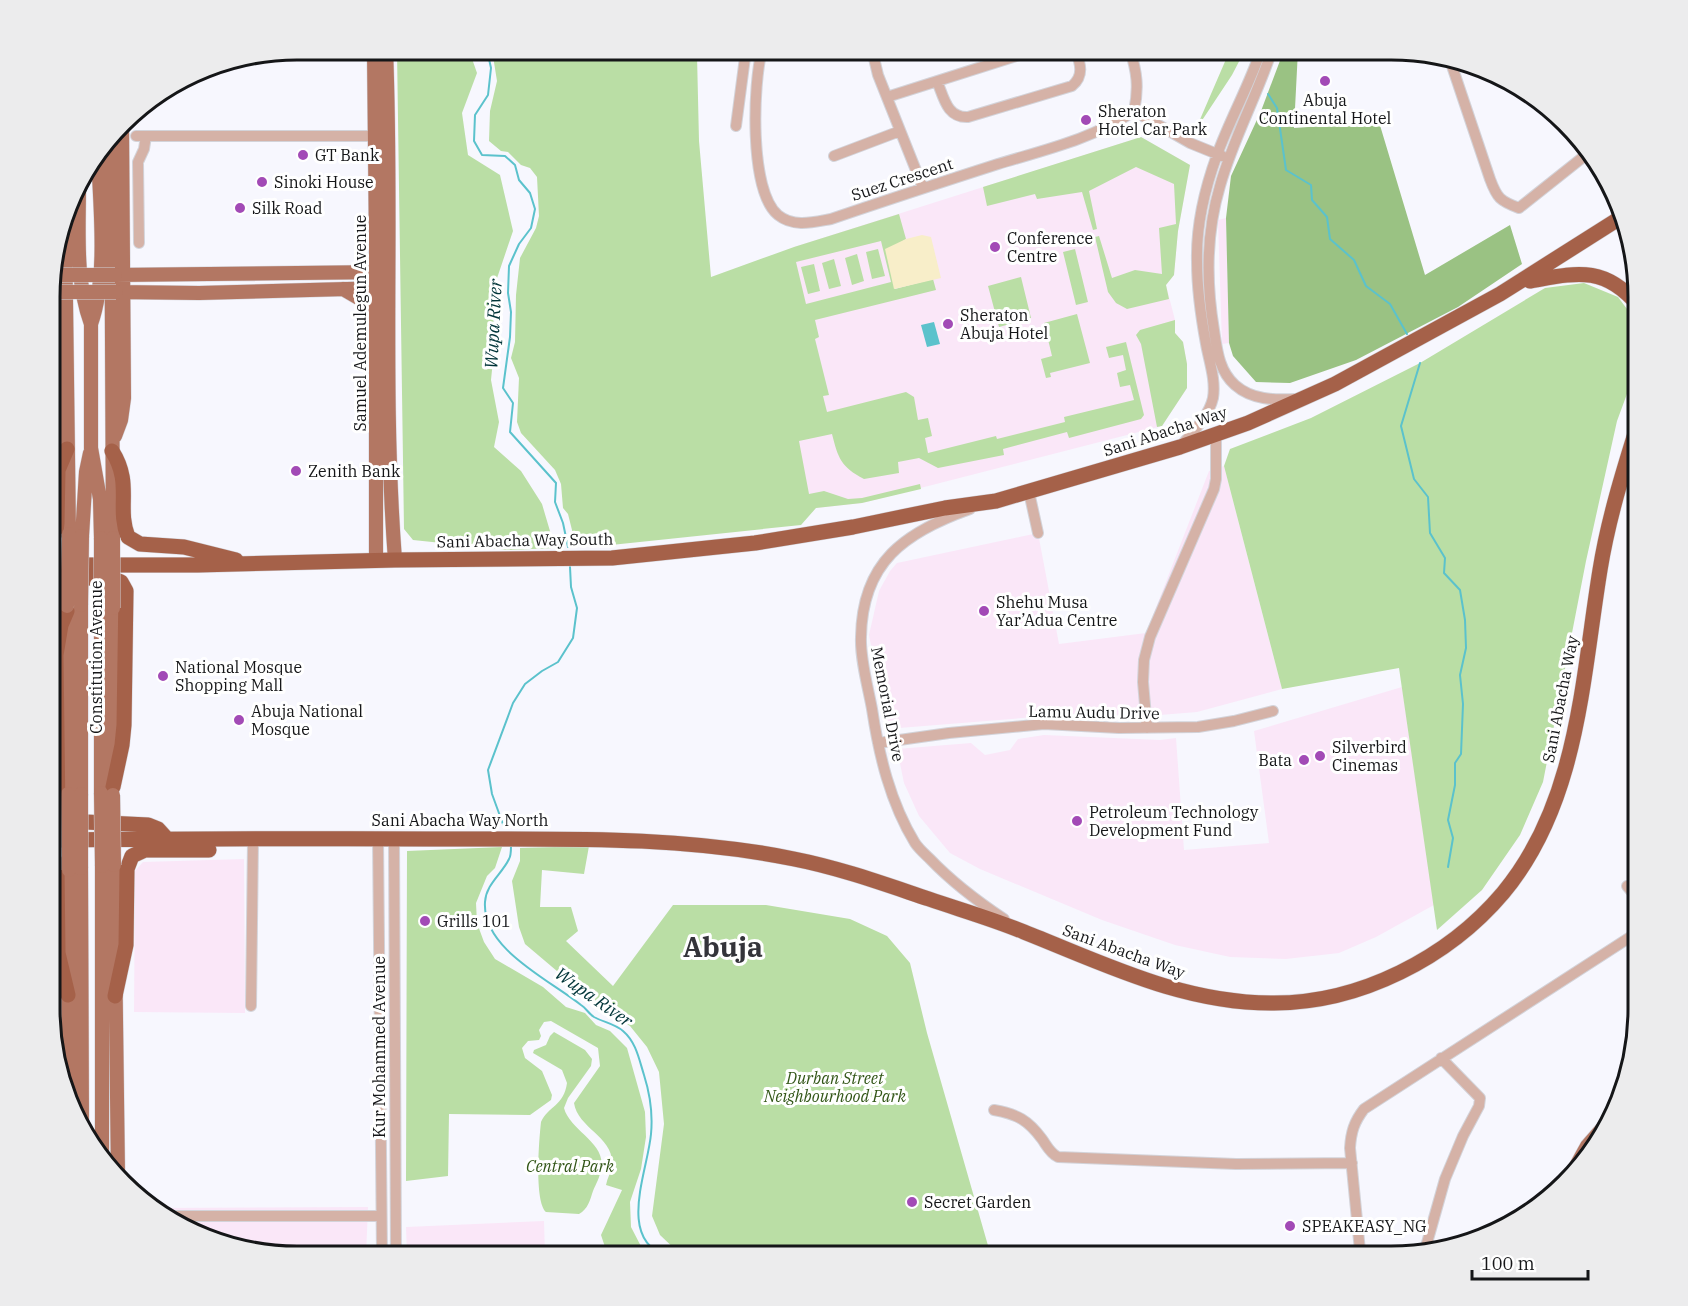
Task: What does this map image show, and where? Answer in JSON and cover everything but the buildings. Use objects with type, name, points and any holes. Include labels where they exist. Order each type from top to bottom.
[{"type":"highway","name":"Sani Abacha Way","points":[[996,501],[1179,447],[1248,423],[1304,398],[1335,384],[1500,294],[1615,222]]},
{"type":"highway","points":[[1521,282],[1577,274],[1592,275],[1619,286],[1628,295]]},
{"type":"highway","points":[[60,464],[67,445]]},
{"type":"highway","points":[[112,446],[123,471],[125,525],[128,537],[141,543],[201,550],[247,563]]},
{"type":"highway","name":"Sani Abacha Way","points":[[866,878],[1020,930],[1160,986],[1195,995],[1275,1003],[1299,1002],[1364,987],[1419,962],[1454,940],[1501,896],[1533,849],[1556,800],[1570,754],[1578,713],[1600,566],[1615,498],[1628,456]]},
{"type":"highway","name":"Sani Abacha Way South","points":[[60,565],[612,558],[755,543],[853,527],[945,508],[996,501]]},
{"type":"highway","points":[[60,576],[116,580],[121,582],[126,591],[124,725],[122,745],[109,792]]},
{"type":"highway","points":[[60,632],[72,608]]},
{"type":"highway","points":[[60,817],[65,821],[148,825],[158,829],[168,840]]},
{"type":"highway","name":"Sani Abacha Way North","points":[[60,840],[552,838],[684,843],[793,858],[866,878]]},
{"type":"highway","points":[[115,996],[124,962],[115,932],[127,869],[132,856],[145,850],[219,850],[252,839]]},
{"type":"highway","points":[[60,891],[69,935],[61,971],[68,995]]},
{"type":"main road","name":"Samuel Ademulegun Avenue","points":[[376,60],[382,103]]},
{"type":"main road","name":"Samuel Ademulegun Avenue","points":[[385,60],[382,103],[382,288],[395,560]]},
{"type":"main road","name":"Samuel Ademulegun Avenue","points":[[382,136],[376,247],[382,272]]},
{"type":"main road","points":[[112,446],[123,410],[119,292],[122,138]]},
{"type":"main road","name":"Constitution Avenue","points":[[103,1144],[115,932],[108,865],[107,538],[112,446],[111,151]]},
{"type":"main road","name":"Constitution Avenue","points":[[98,168],[101,259],[97,309],[92,324],[91,448],[107,538]]},
{"type":"main road","name":"Constitution Avenue","points":[[79,203],[81,284],[85,306],[92,324]]},
{"type":"main road","points":[[345,273],[368,261],[376,247]]},
{"type":"main road","name":"Constitution Avenue","points":[[65,250],[67,445],[75,535],[72,608],[75,869],[69,935],[80,1104]]},
{"type":"main road","points":[[62,271],[119,275],[382,272]]},
{"type":"main road","name":"Samuel Ademulegun Avenue","points":[[376,560],[375,315],[382,288]]},
{"type":"main road","points":[[60,292],[199,293],[382,288]]},
{"type":"main road","points":[[343,289],[367,303],[375,315]]},
{"type":"main road","points":[[60,425],[67,445]]},
{"type":"main road","name":"Constitution Avenue","points":[[75,535],[91,448]]},
{"type":"main road","points":[[68,995],[68,1070]]},
{"type":"main road","points":[[115,996],[118,1164]]},
{"type":"street","points":[[736,126],[745,60]]},
{"type":"street","name":"Suez Crescent","points":[[760,60],[756,108],[758,156],[764,190],[769,204],[779,215],[792,222],[806,224],[831,219],[1092,134],[1116,123],[1134,111]]},
{"type":"street","points":[[874,60],[878,75],[923,188]]},
{"type":"street","points":[[887,98],[999,60]]},
{"type":"street","points":[[937,81],[953,114],[959,118],[968,117],[1072,86],[1078,81],[1080,75],[1077,60]]},
{"type":"street","points":[[1133,60],[1138,83],[1134,111],[1190,143],[1229,159]]},
{"type":"street","points":[[1179,447],[1197,427],[1213,397],[1212,371],[1200,309],[1197,259],[1202,216],[1217,155],[1258,60]]},
{"type":"street","points":[[1269,60],[1229,159],[1214,211],[1209,262],[1211,308],[1222,367],[1235,385],[1258,398],[1280,400],[1304,398]]},
{"type":"street","points":[[1453,68],[1496,195],[1505,203],[1519,208],[1582,158]]},
{"type":"street","points":[[834,156],[900,131]]},
{"type":"street","points":[[139,243],[138,162],[144,149],[141,136],[382,136]]},
{"type":"street","points":[[1147,728],[1143,682],[1144,660],[1150,637],[1214,489],[1216,434]]},
{"type":"street","points":[[1029,492],[1038,533]]},
{"type":"street","name":"Memorial Drive","points":[[996,501],[922,529],[903,542],[881,566],[867,589],[860,638],[878,743],[889,786],[916,844],[960,888],[1020,930]]},
{"type":"street","name":"Lamu Audu Drive","points":[[878,743],[949,733],[1044,724],[1147,728],[1198,727],[1273,711]]},
{"type":"street","name":"Kur Mohammed Avenue","points":[[386,838],[393,1014],[396,1246]]},
{"type":"street","name":"Kur Mohammed Avenue","points":[[382,1246],[379,1019],[386,838]]},
{"type":"street","points":[[251,1006],[252,839]]},
{"type":"street","points":[[1360,1246],[1351,1134],[1355,1120],[1364,1108],[1628,939]]},
{"type":"street","points":[[1427,1243],[1444,1179],[1479,1106],[1480,1098],[1442,1059]]},
{"type":"street","points":[[994,1110],[1012,1113],[1024,1120],[1034,1129],[1052,1154],[1058,1157],[1236,1164],[1352,1163]]},
{"type":"street","points":[[182,1216],[381,1216]]},
{"type":"shaded area","name":"Sheraton Abuja Hotel","points":[[1141,137],[1190,165],[1178,231],[1174,275],[1166,285],[1175,320],[1175,333],[1183,342],[1187,364],[1187,388],[1162,426],[862,503],[816,508],[746,438],[794,247]]},
{"type":"shaded area","points":[[1226,218],[1229,343],[1222,344],[1218,220]]},
{"type":"shaded area","points":[[1224,466],[1282,689],[1197,712],[1147,716],[1072,714],[887,729],[869,635],[879,591],[897,563],[1038,533],[1059,644],[1146,633],[1209,471]]},
{"type":"shaded area","points":[[1402,687],[1434,905],[1376,937],[1339,953],[1286,959],[1230,957],[1175,945],[1102,920],[980,869],[950,853],[919,816],[904,783],[897,749],[971,743],[985,755],[1010,750],[1018,739],[1044,735],[1160,740],[1176,738],[1184,850],[1269,843],[1254,731]]},
{"type":"shaded area","points":[[244,859],[245,1013],[134,1012],[135,871],[143,862]]},
{"type":"shaded area","points":[[368,1207],[366,1246],[266,1244],[236,1238],[206,1228],[168,1208]]},
{"type":"shaded area","points":[[544,1221],[545,1246],[407,1246],[406,1227]]},
{"type":"green space","points":[[397,60],[472,60],[477,73],[462,113],[468,155],[500,175],[513,231],[493,290],[494,350],[491,380],[499,422],[494,447],[521,471],[542,504],[555,548],[509,550],[413,540],[404,529]]},
{"type":"green space","points":[[494,60],[697,60],[699,141],[711,277],[794,247],[899,214],[906,239],[895,246],[895,289],[933,279],[936,290],[815,320],[819,337],[815,339],[829,395],[823,396],[827,412],[906,392],[914,397],[918,420],[928,418],[932,436],[925,438],[928,453],[996,436],[997,439],[1065,422],[1064,417],[1134,400],[1130,385],[1120,387],[1117,373],[1126,370],[1123,355],[1109,358],[1106,347],[1126,342],[1144,415],[1141,419],[1069,438],[1067,432],[1003,449],[1004,455],[938,468],[919,458],[898,462],[899,473],[864,479],[845,466],[836,449],[832,434],[799,441],[809,494],[824,491],[848,499],[862,498],[920,484],[921,489],[862,503],[816,508],[801,525],[611,545],[576,546],[568,514],[563,508],[561,484],[555,470],[521,433],[517,422],[519,378],[511,358],[515,342],[516,295],[520,258],[536,228],[539,216],[537,177],[530,168],[521,165],[508,152],[501,151],[489,141],[490,111],[497,81]],"holes":[[[881,241],[891,282],[806,304],[796,262]]]},
{"type":"green space","points":[[1226,60],[1240,60],[1232,75],[1195,131]]},
{"type":"green space","points":[[1280,60],[1297,60],[1294,128],[1379,122],[1425,275],[1510,225],[1522,264],[1458,307],[1356,360],[1290,383],[1256,382],[1233,356],[1229,343],[1226,218],[1231,176],[1261,111]]},
{"type":"green space","points":[[1141,137],[1190,165],[1178,231],[1174,275],[1166,285],[1169,299],[1127,309],[1116,303],[1108,292],[1095,237],[1099,236],[1112,278],[1135,270],[1162,274],[1159,228],[1176,224],[1174,184],[1136,167],[1089,191],[1097,229],[1093,230],[1082,192],[1037,199],[1035,194],[987,206],[983,187]]},
{"type":"green space","points":[[878,249],[885,276],[872,279],[866,252]]},
{"type":"green space","points":[[1075,249],[1088,302],[1076,305],[1063,252]]},
{"type":"green space","points":[[857,254],[864,281],[852,285],[845,258]]},
{"type":"green space","points":[[834,259],[841,286],[829,289],[822,263]]},
{"type":"green space","points":[[814,264],[820,291],[808,294],[801,267]]},
{"type":"green space","points":[[1021,277],[1031,318],[999,327],[988,286]]},
{"type":"green space","points":[[1584,283],[1618,297],[1628,310],[1628,391],[1617,421],[1586,561],[1543,782],[1520,835],[1482,890],[1437,930],[1399,668],[1282,689],[1224,466],[1230,449],[1311,418],[1420,363],[1545,288]]},
{"type":"green space","points":[[1077,314],[1090,363],[1050,373],[1051,377],[1046,378],[1041,359],[1052,356],[1044,323]]},
{"type":"green space","points":[[1175,320],[1175,333],[1183,342],[1187,364],[1187,388],[1162,426],[1157,427],[1141,344],[1136,335],[1140,330]]},
{"type":"green space","name":"Durban Street Neighbourhood Park","points":[[589,846],[584,874],[542,870],[540,907],[571,907],[578,931],[566,941],[613,986],[673,905],[766,905],[850,919],[887,936],[910,963],[927,1033],[988,1246],[672,1246],[660,1235],[652,1216],[664,1124],[659,1072],[647,1047],[630,1026],[603,1010],[525,944],[519,927],[512,881],[520,861],[520,848]]},
{"type":"green space","points":[[502,847],[495,868],[487,876],[476,903],[477,923],[484,942],[495,959],[543,987],[566,1007],[585,1013],[596,1025],[610,1031],[627,1048],[645,1112],[646,1137],[641,1169],[630,1202],[631,1227],[641,1246],[605,1246],[601,1235],[622,1190],[606,1185],[612,1166],[608,1148],[582,1120],[574,1103],[600,1066],[598,1048],[551,1021],[544,1022],[539,1030],[541,1036],[539,1040],[528,1041],[522,1048],[525,1058],[542,1071],[552,1095],[551,1100],[530,1115],[449,1114],[448,1176],[406,1181],[407,851]]},
{"type":"green space","name":"Central Park","points":[[554,1032],[585,1050],[592,1059],[591,1066],[568,1098],[564,1108],[573,1124],[594,1144],[601,1160],[600,1175],[590,1201],[585,1210],[579,1214],[546,1212],[540,1196],[538,1170],[541,1122],[563,1097],[567,1083],[562,1070],[533,1053],[534,1050],[546,1045]]},
{"type":"sand","points":[[922,235],[931,237],[941,278],[894,289],[885,249],[906,239]]},
{"type":"water","points":[[934,322],[940,344],[927,347],[921,325]]},
{"type":"waterway","name":"Wupa River","points":[[489,60],[491,68],[488,95],[475,115],[474,141],[482,155],[505,156],[515,165],[519,180],[530,193],[535,209],[531,228],[519,244],[509,266],[510,337],[503,388],[513,403],[510,432],[556,483],[555,502],[563,523],[568,547]]},
{"type":"waterway","points":[[1268,94],[1277,108],[1286,170],[1311,185],[1312,200],[1327,217],[1330,239],[1354,260],[1366,286],[1390,304],[1407,334]]},
{"type":"waterway","points":[[1420,363],[1401,426],[1414,479],[1428,497],[1430,533],[1445,558],[1444,573],[1460,590],[1465,620],[1466,648],[1460,675],[1463,704],[1461,754],[1455,763],[1455,785],[1448,820],[1453,838],[1448,867]]},
{"type":"waterway","name":"Wupa River","points":[[504,827],[492,794],[488,770],[513,703],[525,684],[558,662],[573,638],[577,608],[571,587],[570,567]]},
{"type":"waterway","name":"Wupa River","points":[[511,846],[510,858],[491,884],[486,896],[487,919],[494,934],[520,962],[583,1006],[594,1017],[620,1029],[627,1035],[639,1057],[648,1089],[652,1119],[649,1149],[641,1184],[639,1220],[643,1235],[651,1246]]},
{"type":"place","name":"Abuja Continental Hotel","points":[[1325,81]]},
{"type":"place","name":"Sheraton Hotel Car Park","points":[[1086,120]]},
{"type":"place","name":"GT Bank","points":[[303,155]]},
{"type":"place","name":"Sinoki House","points":[[262,182]]},
{"type":"place","name":"Silk Road","points":[[240,208]]},
{"type":"place","name":"Conference Centre","points":[[995,247]]},
{"type":"place","name":"Sheraton Abuja Hotel","points":[[948,324]]},
{"type":"place","name":"Zenith Bank","points":[[296,471]]},
{"type":"place","name":"Shehu Musa Yar’Adua Centre","points":[[984,611]]},
{"type":"place","name":"National Mosque Shopping Mall","points":[[163,676]]},
{"type":"place","name":"Abuja National Mosque","points":[[239,720]]},
{"type":"place","name":"Silverbird Cinemas","points":[[1320,756]]},
{"type":"place","name":"Bata","points":[[1304,760]]},
{"type":"place","name":"Petroleum Technology Development Fund","points":[[1077,821]]},
{"type":"place","name":"Grills 101","points":[[425,921]]},
{"type":"place","name":"Secret Garden","points":[[912,1202]]},
{"type":"place","name":"SPEAKEASY_NG","points":[[1290,1226]]},
{"type":"district","name":"Abuja","points":[[723,946]]}]
